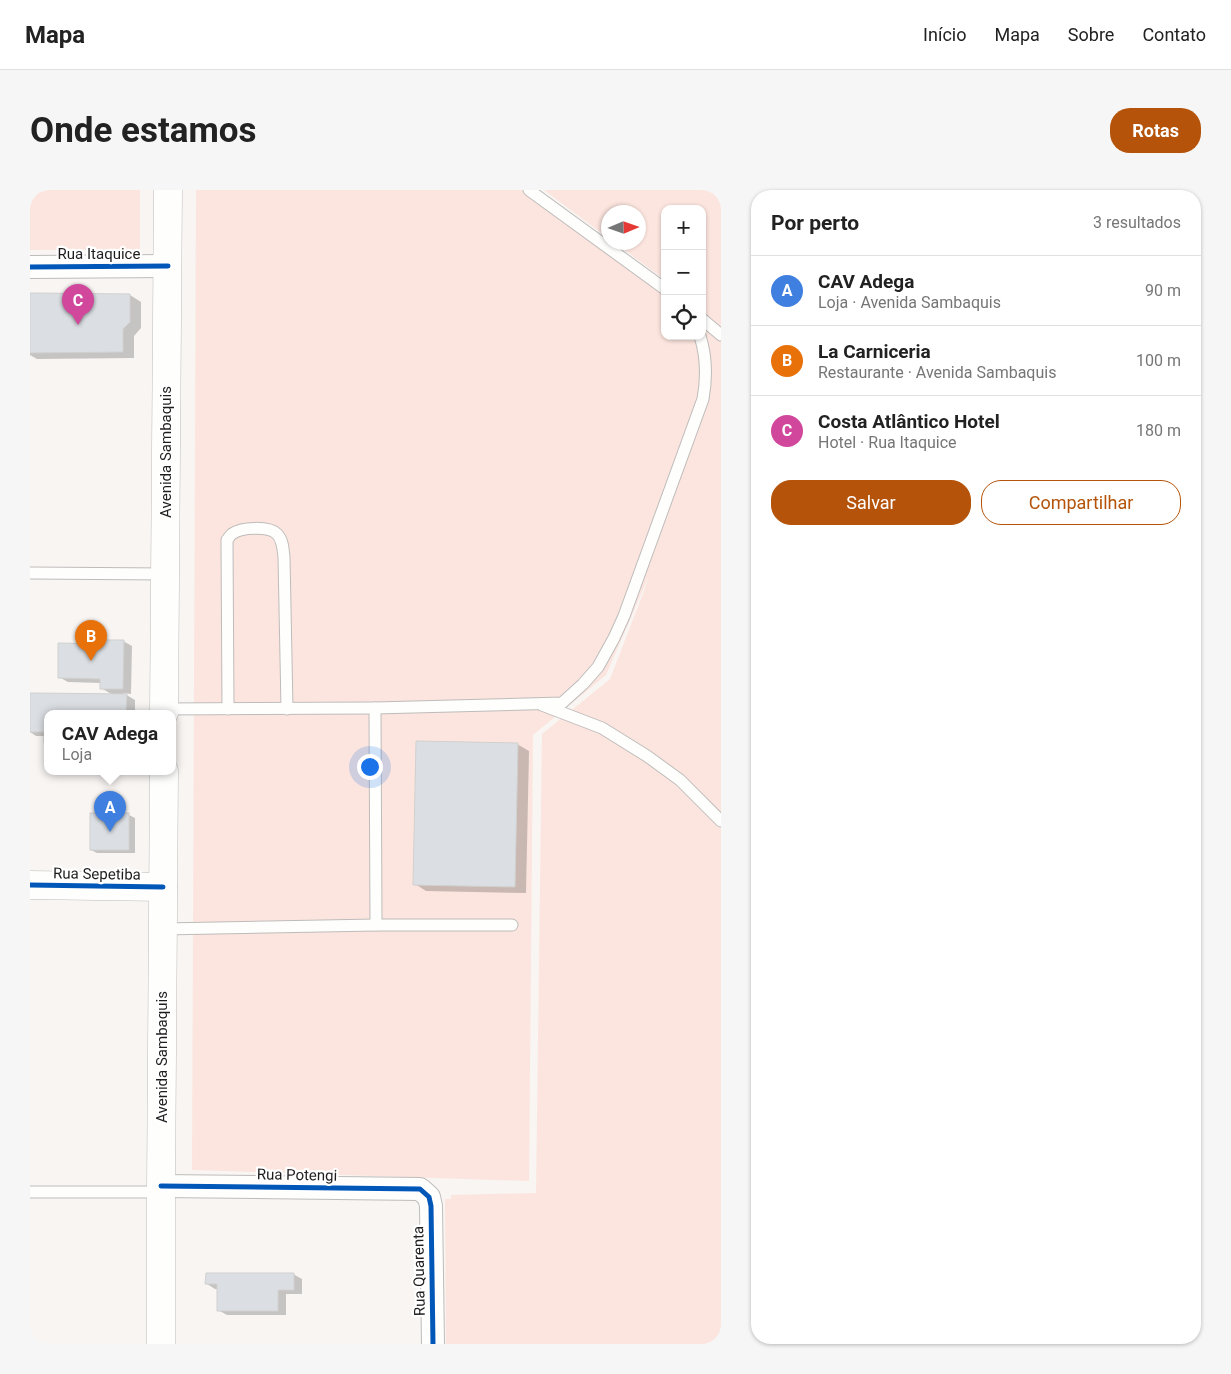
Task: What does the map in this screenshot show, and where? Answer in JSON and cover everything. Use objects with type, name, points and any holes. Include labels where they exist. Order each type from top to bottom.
[{"type":"main road","name":"Avenida Sambaquis","points":[[164,710],[168,190]]},
{"type":"main road","name":"Avenida Sambaquis","points":[[161,1344],[164,775]]},
{"type":"main road","name":"Rua Sepetiba","points":[[30,885],[163,887]]},
{"type":"street","name":"Rua Itaquice","points":[[30,267],[168,266]]},
{"type":"street","name":"Rua Potengi","points":[[161,1189],[420,1189],[429,1198]]},
{"type":"street","name":"Rua Quarenta","points":[[429,1198],[431,1206],[433,1344]]},
{"type":"lane","points":[[529,190],[661,286]]},
{"type":"lane","points":[[706,322],[721,335]]},
{"type":"lane","points":[[176,711],[562,703],[598,667],[624,616],[703,399],[706,369],[705,354],[701,340]]},
{"type":"lane","points":[[228,709],[227,540],[232,534],[243,529],[265,528],[277,534],[282,543],[284,557],[288,709]]},
{"type":"lane","points":[[30,574],[166,574]]},
{"type":"lane","points":[[538,704],[602,728],[647,756],[680,780],[721,821]]},
{"type":"lane","points":[[375,708],[376,925]]},
{"type":"lane","points":[[163,930],[376,925],[512,925]]},
{"type":"lane","name":"Rua Potengi","points":[[30,1192],[161,1189]]},
{"type":"shaded area","points":[[30,190],[140,190],[140,249],[30,250]]},
{"type":"shaded area","points":[[196,190],[537,190],[601,236],[601,250],[620,250],[661,279],[661,340],[706,340],[706,205],[661,205],[661,277],[624,250],[646,250],[646,205],[601,205],[601,233],[544,190],[721,190],[721,1344],[446,1344],[445,1199],[451,1199],[451,1195],[536,1193],[542,734],[610,679],[649,576],[606,675],[533,735],[529,1181],[192,1170]]},
{"type":"building","points":[[30,293],[130,294],[130,322],[123,329],[123,352],[30,353]]},
{"type":"building","points":[[101,640],[124,640],[123,689],[100,689],[100,679],[58,678],[58,643],[101,644]]},
{"type":"building","points":[[30,693],[127,694],[126,710],[44,710],[44,732],[30,732]]},
{"type":"building","points":[[416,741],[518,743],[515,887],[413,885]]},
{"type":"building","points":[[90,813],[129,813],[129,850],[90,850]]},
{"type":"building","points":[[206,1273],[294,1273],[294,1290],[278,1290],[278,1311],[217,1311],[217,1284],[205,1284]]},
{"type":"cycle path","points":[[30,267],[168,266]]},
{"type":"cycle path","points":[[30,885],[163,887]]},
{"type":"cycle path","points":[[161,1186],[420,1189],[429,1197],[431,1206],[433,1344]]},
{"type":"place","name":"Costa Atlântico Hotel","points":[[78,325]]},
{"type":"place","name":"La Carniceria","points":[[91,661]]},
{"type":"place","name":"CAV Adega","points":[[110,832]]}]
